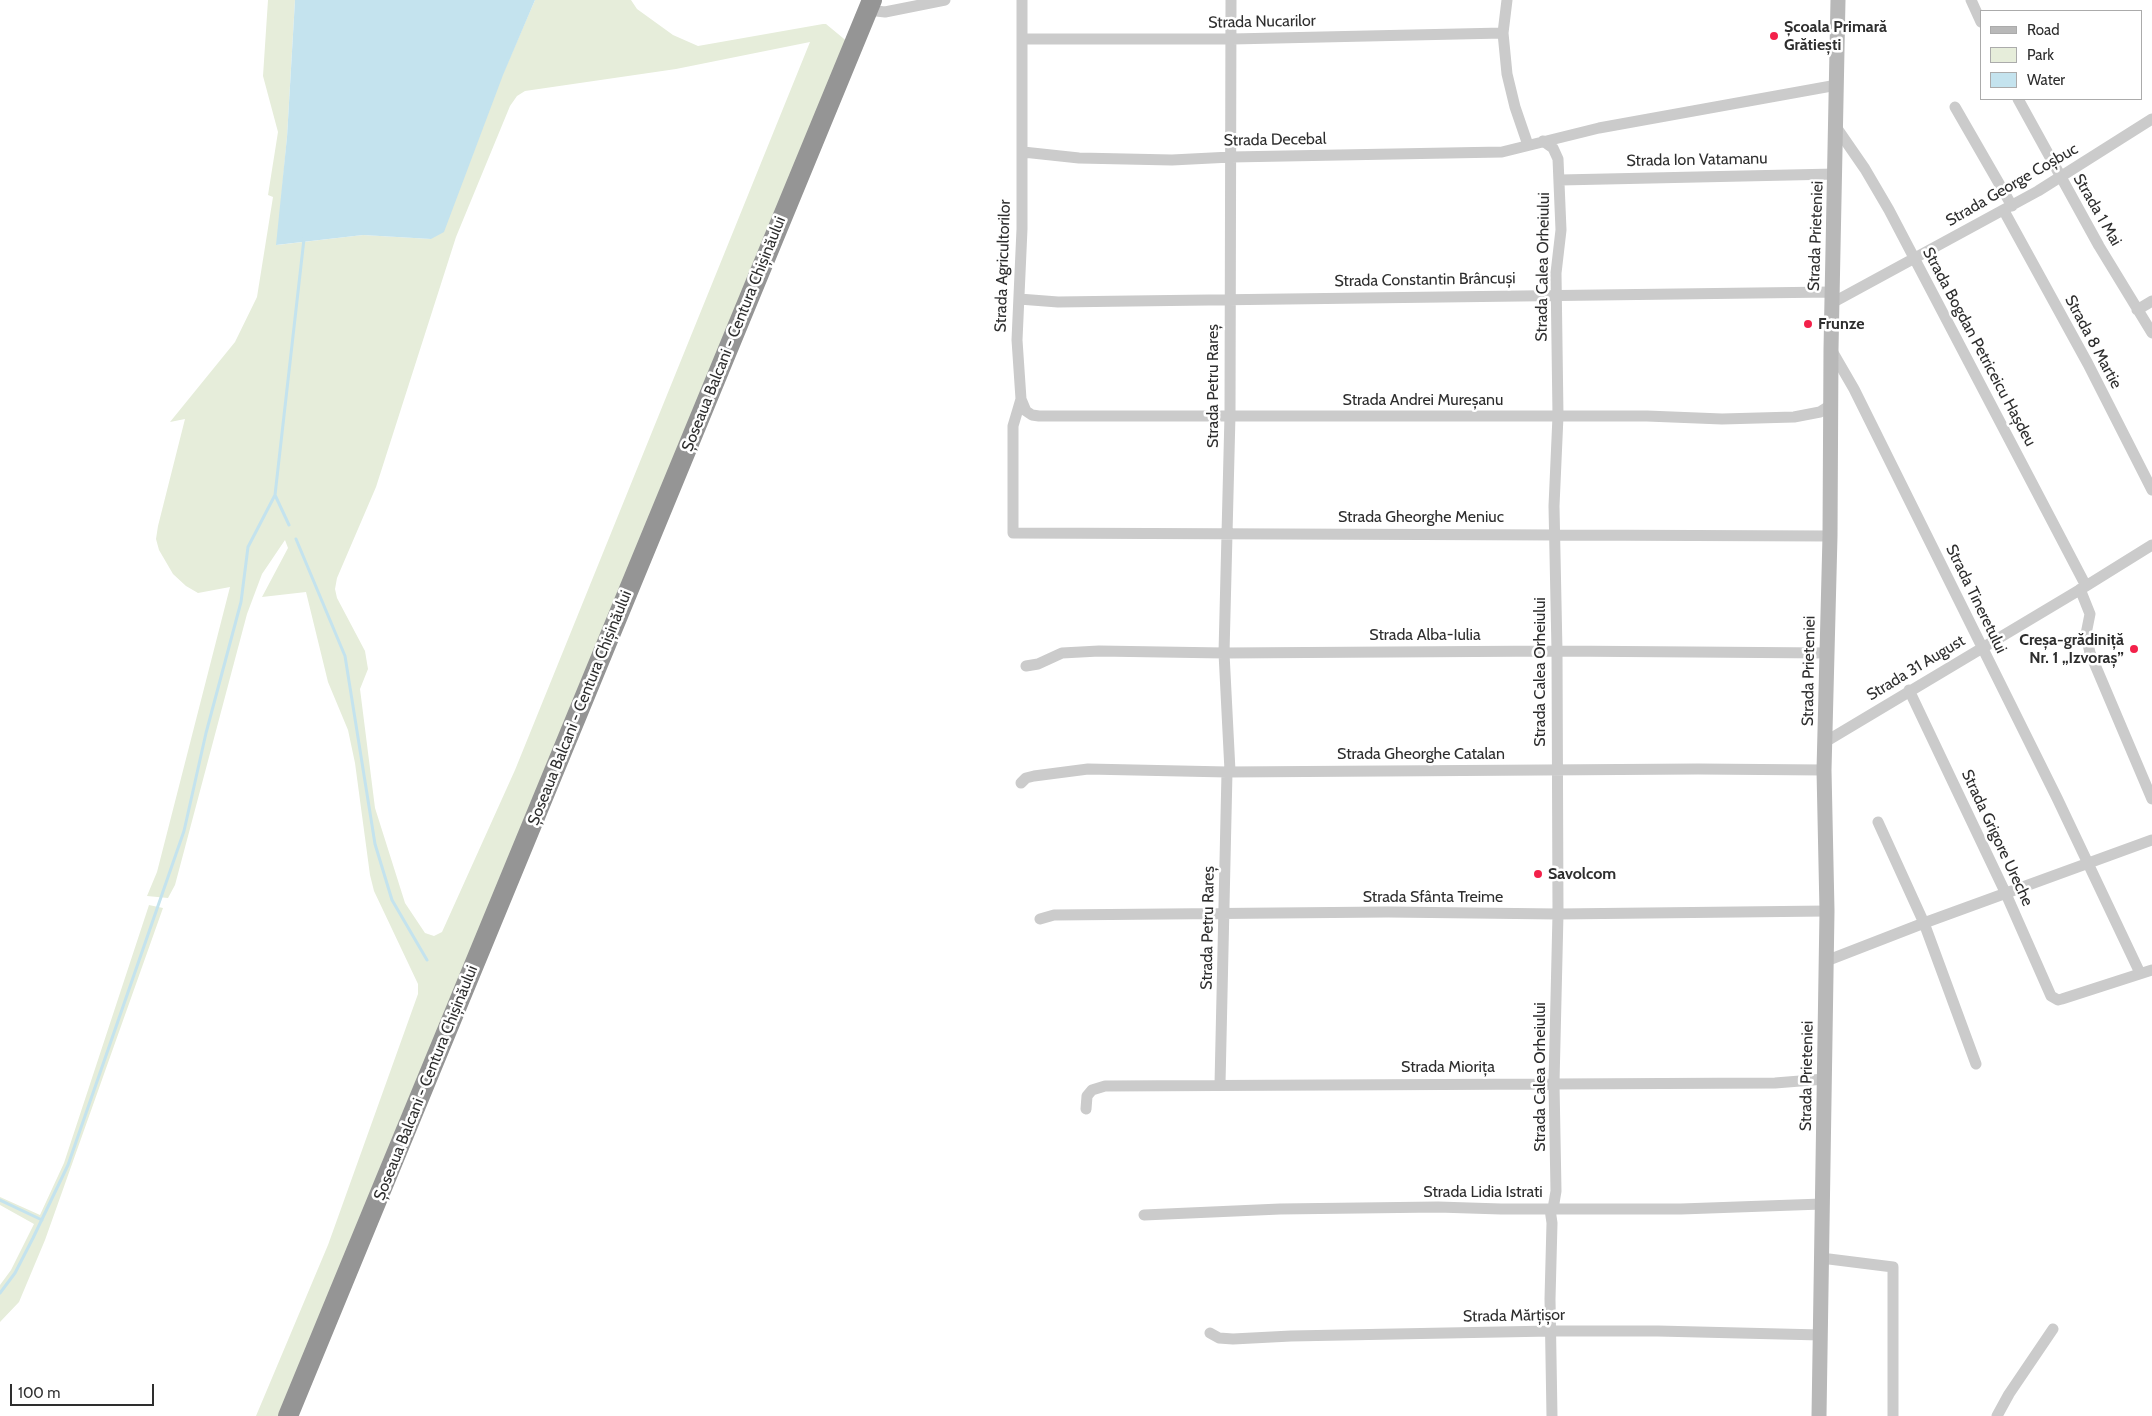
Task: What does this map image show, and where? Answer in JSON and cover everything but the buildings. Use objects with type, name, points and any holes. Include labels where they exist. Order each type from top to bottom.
[{"type":"highway","name":"Șoseaua Balcani - Centura Chișinăului","points":[[288,1416],[870,5]]},
{"type":"street","points":[[870,5],[885,12],[945,0]]},
{"type":"street","name":"Strada Agricultorilor","points":[[1013,533],[1013,426],[1020,399],[1016,340],[1023,152],[1022,0]]},
{"type":"street","name":"Strada Petru Rareș","points":[[1220,1084],[1225,914],[1225,823],[1229,772],[1224,653],[1230,415],[1231,0]]},
{"type":"street","points":[[1507,0],[1503,34],[1512,94],[1528,145],[1648,118],[1837,85]]},
{"type":"street","name":"Strada Prieteniei","points":[[1819,1416],[1827,911],[1824,770],[1830,536],[1831,349],[1838,0]]},
{"type":"street","points":[[1971,0],[1980,20]]},
{"type":"street","name":"Strada Nucarilor","points":[[1022,40],[1232,39],[1503,34]]},
{"type":"street","name":"Strada 1 Mai","points":[[2019,100],[2060,178],[2152,333]]},
{"type":"street","name":"Strada 8 Martie","points":[[1955,107],[2152,490]]},
{"type":"street","name":"Strada George Coșbuc","points":[[1832,297],[1914,258],[2008,208],[2060,178],[2152,119]]},
{"type":"street","name":"Strada Bogdan Petriceicu Hașdeu","points":[[1836,127],[1865,169],[1914,258],[2083,588],[2090,614],[2086,634],[2090,653],[2152,799]]},
{"type":"street","name":"Strada Calea Orheiului","points":[[1543,141],[1553,148],[1558,159],[1561,230],[1557,259],[1558,416],[1555,535],[1558,914],[1554,1083],[1556,1190],[1551,1209],[1552,1416]]},
{"type":"street","name":"Strada Decebal","points":[[1023,152],[1046,156],[1146,160],[1502,152],[1528,145]]},
{"type":"street","name":"Strada Ion Vatamanu","points":[[1560,180],[1835,174]]},
{"type":"street","name":"Strada Constantin Brâncuși","points":[[1019,299],[1058,302],[1557,295],[1832,297]]},
{"type":"street","points":[[2137,310],[2152,301]]},
{"type":"street","name":"Strada Tineretului","points":[[1831,349],[1854,389],[2089,864],[2140,973]]},
{"type":"street","name":"Strada Andrei Mureșanu","points":[[1020,399],[1026,411],[1032,415],[1647,416],[1722,419],[1794,417],[1820,412],[1831,405]]},
{"type":"street","name":"Strada Gheorghe Meniuc","points":[[1013,533],[1830,536]]},
{"type":"street","name":"Strada 31 August","points":[[1825,742],[2152,545]]},
{"type":"street","name":"Strada Alba-Iulia","points":[[1026,666],[1038,664],[1062,653],[1100,651],[1224,653],[1557,651],[1827,653]]},
{"type":"street","name":"Strada Grigore Ureche","points":[[1909,690],[2054,999],[2062,999],[2140,973]]},
{"type":"street","name":"Strada Gheorghe Catalan","points":[[1021,783],[1026,778],[1034,776],[1088,769],[1229,772],[1698,768],[1824,770]]},
{"type":"street","points":[[1878,822],[1924,923],[1976,1064]]},
{"type":"street","points":[[1826,961],[1924,923],[2152,840]]},
{"type":"street","name":"Strada Sfânta Treime","points":[[1040,919],[1054,915],[1388,912],[1558,914],[1827,911]]},
{"type":"street","points":[[2140,973],[2152,970]]},
{"type":"street","name":"Strada Miorița","points":[[1086,1109],[1087,1096],[1092,1090],[1105,1086],[1775,1083],[1825,1079]]},
{"type":"street","name":"Strada Lidia Istrati","points":[[1144,1215],[1280,1209],[1438,1207],[1681,1209],[1822,1204]]},
{"type":"street","points":[[1821,1258],[1893,1267],[1892,1416]]},
{"type":"street","points":[[1997,1416],[2009,1394],[2053,1330]]},
{"type":"street","name":"Strada Mărțișor","points":[[1210,1333],[1219,1338],[1233,1339],[1321,1335],[1551,1331],[1668,1331],[1821,1335]]},
{"type":"green space","points":[[268,0],[295,0],[287,137],[277,245],[363,235],[431,239],[535,0],[631,0],[637,9],[673,35],[698,46],[823,24],[826,24],[849,43],[282,1416],[256,1416],[328,1245],[418,994],[418,984],[374,891],[370,875],[355,763],[348,730],[328,682],[306,592],[262,597],[288,548],[285,540],[262,574],[247,614],[175,885],[168,898],[147,896],[157,872],[230,587],[198,593],[186,586],[173,574],[159,550],[156,539],[158,526],[185,419],[170,422],[235,342],[257,297],[273,197],[268,195],[278,132],[263,76]],"holes":[[[810,42],[515,770],[442,932],[434,936],[425,933],[405,903],[375,808],[360,689],[368,669],[365,651],[337,598],[335,589],[337,578],[376,487],[456,237],[510,106],[517,96],[525,91],[676,69]]]},
{"type":"green space","points":[[149,905],[163,908],[45,1240],[19,1302],[0,1322],[0,1285],[11,1270],[34,1224],[0,1205],[0,1197],[40,1215],[64,1163]]},
{"type":"water","points":[[295,0],[535,0],[503,75],[444,232],[431,239],[363,235],[276,245],[287,137]]},
{"type":"waterway","points":[[0,1293],[15,1273],[68,1165],[184,831],[206,733],[241,602],[248,547],[275,495],[304,239]]},
{"type":"waterway","points":[[275,495],[289,525]]},
{"type":"waterway","points":[[296,539],[345,656],[375,844],[392,900],[427,960]]},
{"type":"waterway","points":[[0,1200],[42,1220]]},
{"type":"place","name":"Școala Primară Grătiești","points":[[1774,36]]},
{"type":"place","name":"Frunze","points":[[1808,324]]},
{"type":"place","name":"Creșa-grădiniță Nr. 1 „Izvoraș”","points":[[2134,649]]},
{"type":"place","name":"Savolcom","points":[[1538,874]]}]
